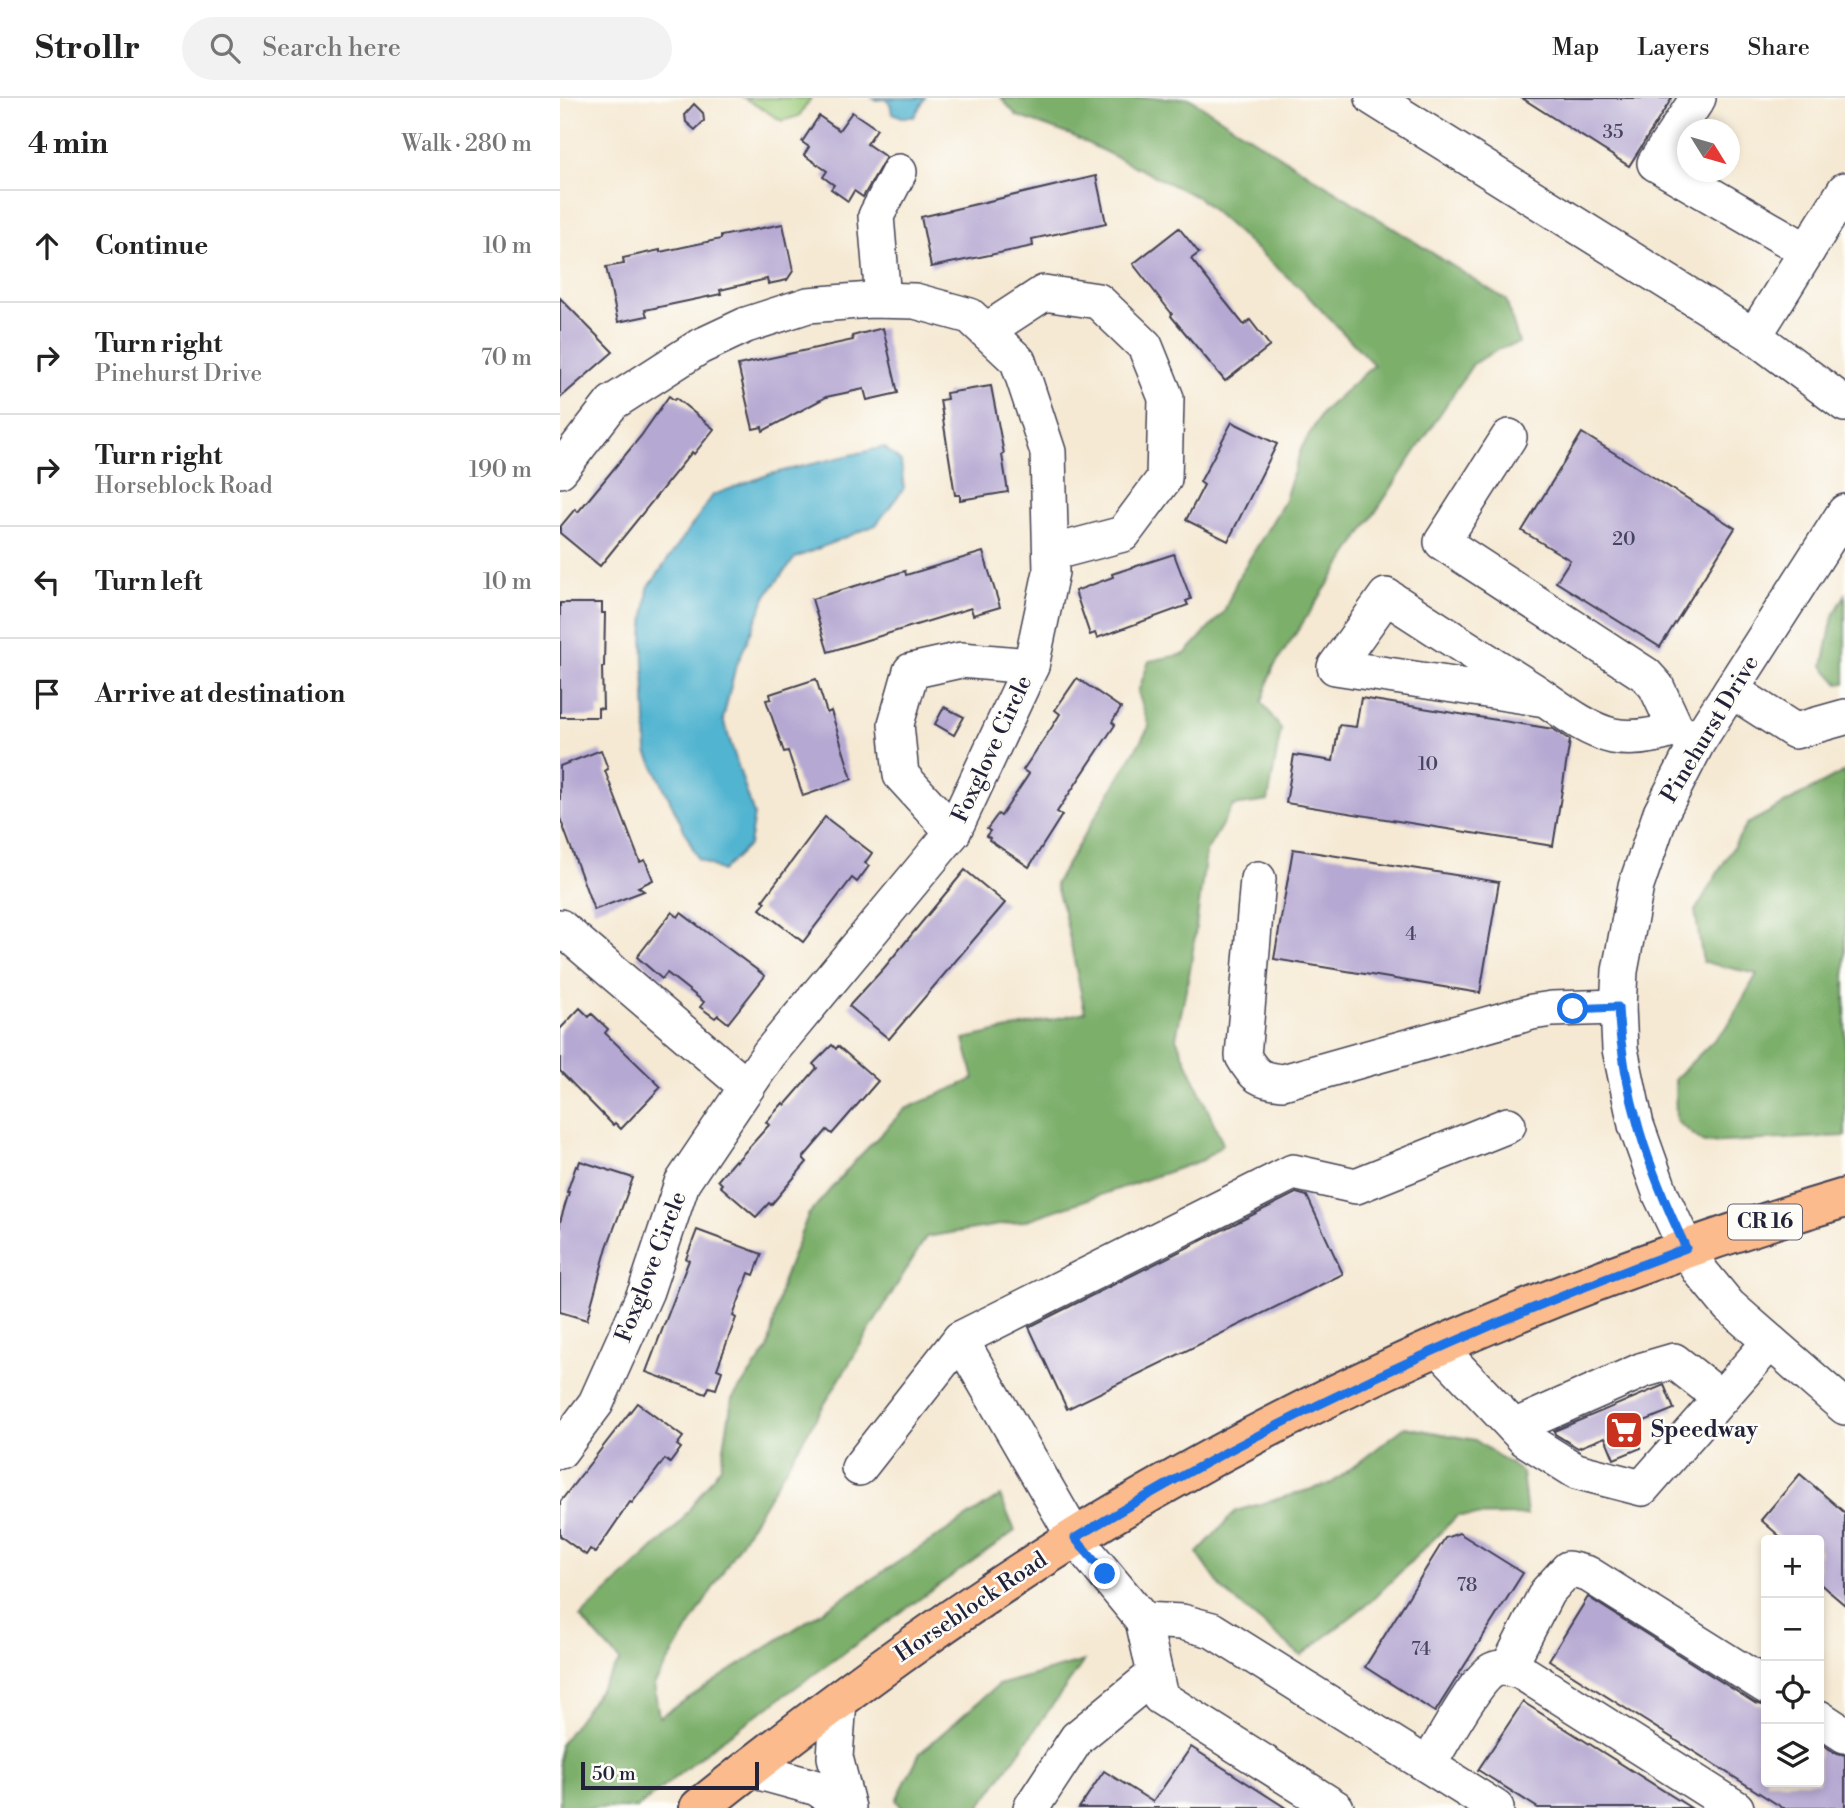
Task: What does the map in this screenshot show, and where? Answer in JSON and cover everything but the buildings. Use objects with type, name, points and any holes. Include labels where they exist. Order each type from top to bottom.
[{"type":"main road","name":"Horseblock Road","points":[[699,1808],[839,1700],[971,1604],[1151,1492],[1232,1447],[1438,1347],[1527,1309],[1686,1248],[1845,1198]]},
{"type":"street","points":[[1373,98],[1754,336],[1845,404]]},
{"type":"street","points":[[1698,98],[1656,163],[1807,251]]},
{"type":"street","points":[[883,300],[876,216],[899,172]]},
{"type":"street","points":[[1754,336],[1845,190]]},
{"type":"street","points":[[986,331],[1044,293],[1098,302],[1145,346],[1166,398],[1164,479],[1123,534],[1051,552]]},
{"type":"street","name":"Foxglove Circle","points":[[560,470],[612,403],[699,347],[746,325],[808,305],[883,300],[915,301],[970,316],[1018,361],[1048,452],[1051,552],[1051,572],[1031,666],[953,832],[769,1054],[682,1183],[646,1291],[596,1403],[560,1451]]},
{"type":"street","points":[[1509,437],[1442,542],[1646,675],[1656,686],[1666,713],[1686,736]]},
{"type":"street","name":"Pinehurst Drive","points":[[1845,512],[1731,690],[1686,736],[1636,886],[1620,971],[1618,1007],[1620,1049],[1636,1125],[1661,1195],[1686,1248],[1729,1306],[1845,1407]]},
{"type":"street","points":[[1545,699],[1335,667],[1386,596],[1583,723],[1611,735],[1686,736]]},
{"type":"street","name":"Foxglove Circle","points":[[953,832],[901,775],[896,724],[911,671],[961,660],[1031,666]]},
{"type":"street","points":[[1731,690],[1795,732],[1845,717]]},
{"type":"street","points":[[1258,878],[1243,1056],[1251,1071],[1264,1080],[1283,1082],[1542,1010],[1618,1007]]},
{"type":"street","points":[[560,927],[747,1087]]},
{"type":"street","points":[[859,1468],[960,1339],[1293,1172],[1356,1186],[1508,1125]]},
{"type":"street","points":[[960,1339],[1075,1538],[1143,1620],[1160,1698],[1336,1808]]},
{"type":"street","points":[[1438,1347],[1525,1439],[1576,1471],[1643,1488],[1770,1342]]},
{"type":"street","points":[[1514,1427],[1643,1370],[1674,1361],[1721,1398]]},
{"type":"street","points":[[1508,1668],[1547,1592],[1569,1569],[1588,1574],[1761,1683]]},
{"type":"street","points":[[1143,1620],[1182,1622],[1212,1630],[1496,1808]]},
{"type":"street","points":[[1428,1765],[1481,1681],[1494,1670],[1508,1668],[1520,1671],[1736,1808]]},
{"type":"street","points":[[1031,1808],[1077,1738],[1155,1674]]},
{"type":"street","points":[[839,1700],[835,1757],[847,1808]]},
{"type":"street","points":[[1824,1721],[1845,1735]]},
{"type":"street","points":[[748,1769],[817,1788],[847,1808]]},
{"type":"green space","points":[[744,98],[811,98],[799,116],[782,121]]},
{"type":"green space","points":[[1001,98],[1189,98],[1506,300],[1519,343],[1499,349],[1473,364],[1273,668],[1262,702],[1281,729],[1268,801],[1233,806],[1206,852],[1191,965],[1176,1038],[1223,1144],[1203,1160],[1024,1221],[926,1237],[654,1685],[659,1717],[1000,1496],[1015,1531],[719,1742],[637,1808],[560,1808],[560,1745],[620,1661],[580,1617],[677,1526],[721,1466],[732,1399],[768,1349],[782,1283],[808,1215],[905,1109],[974,1079],[964,1039],[1085,1012],[1064,912],[1055,884],[1149,727],[1138,692],[1149,661],[1185,654],[1224,612],[1238,578],[1284,502],[1301,449],[1323,411],[1374,365],[1302,290],[1199,198],[1071,135],[1017,116]]},
{"type":"green space","points":[[1845,595],[1845,683],[1839,684],[1823,666],[1833,616]]},
{"type":"green space","points":[[1845,771],[1845,1136],[1704,1143],[1676,1121],[1675,1079],[1727,1027],[1757,974],[1703,962],[1695,911],[1747,824]]},
{"type":"green space","points":[[1405,1427],[1475,1440],[1522,1472],[1527,1515],[1457,1516],[1371,1601],[1301,1656],[1223,1590],[1197,1553],[1236,1511],[1332,1483]]},
{"type":"green space","points":[[1084,1661],[979,1808],[902,1808],[896,1800],[920,1753],[998,1685]]},
{"type":"water","points":[[873,98],[925,98],[914,117],[902,117],[892,113],[890,103],[884,99]]},
{"type":"water","points":[[884,447],[901,462],[904,488],[876,525],[795,558],[767,594],[735,669],[723,719],[754,815],[749,845],[722,871],[698,859],[647,752],[643,635],[648,588],[713,495],[770,474]]},
{"type":"place","name":"Speedway","points":[[1624,1430]]},
{"type":"route","points":[[1105,1574],[1075,1538],[1151,1492],[1315,1405],[1438,1347],[1527,1309],[1686,1248],[1648,1164],[1636,1125],[1620,1049],[1618,1007],[1573,1009]]}]
